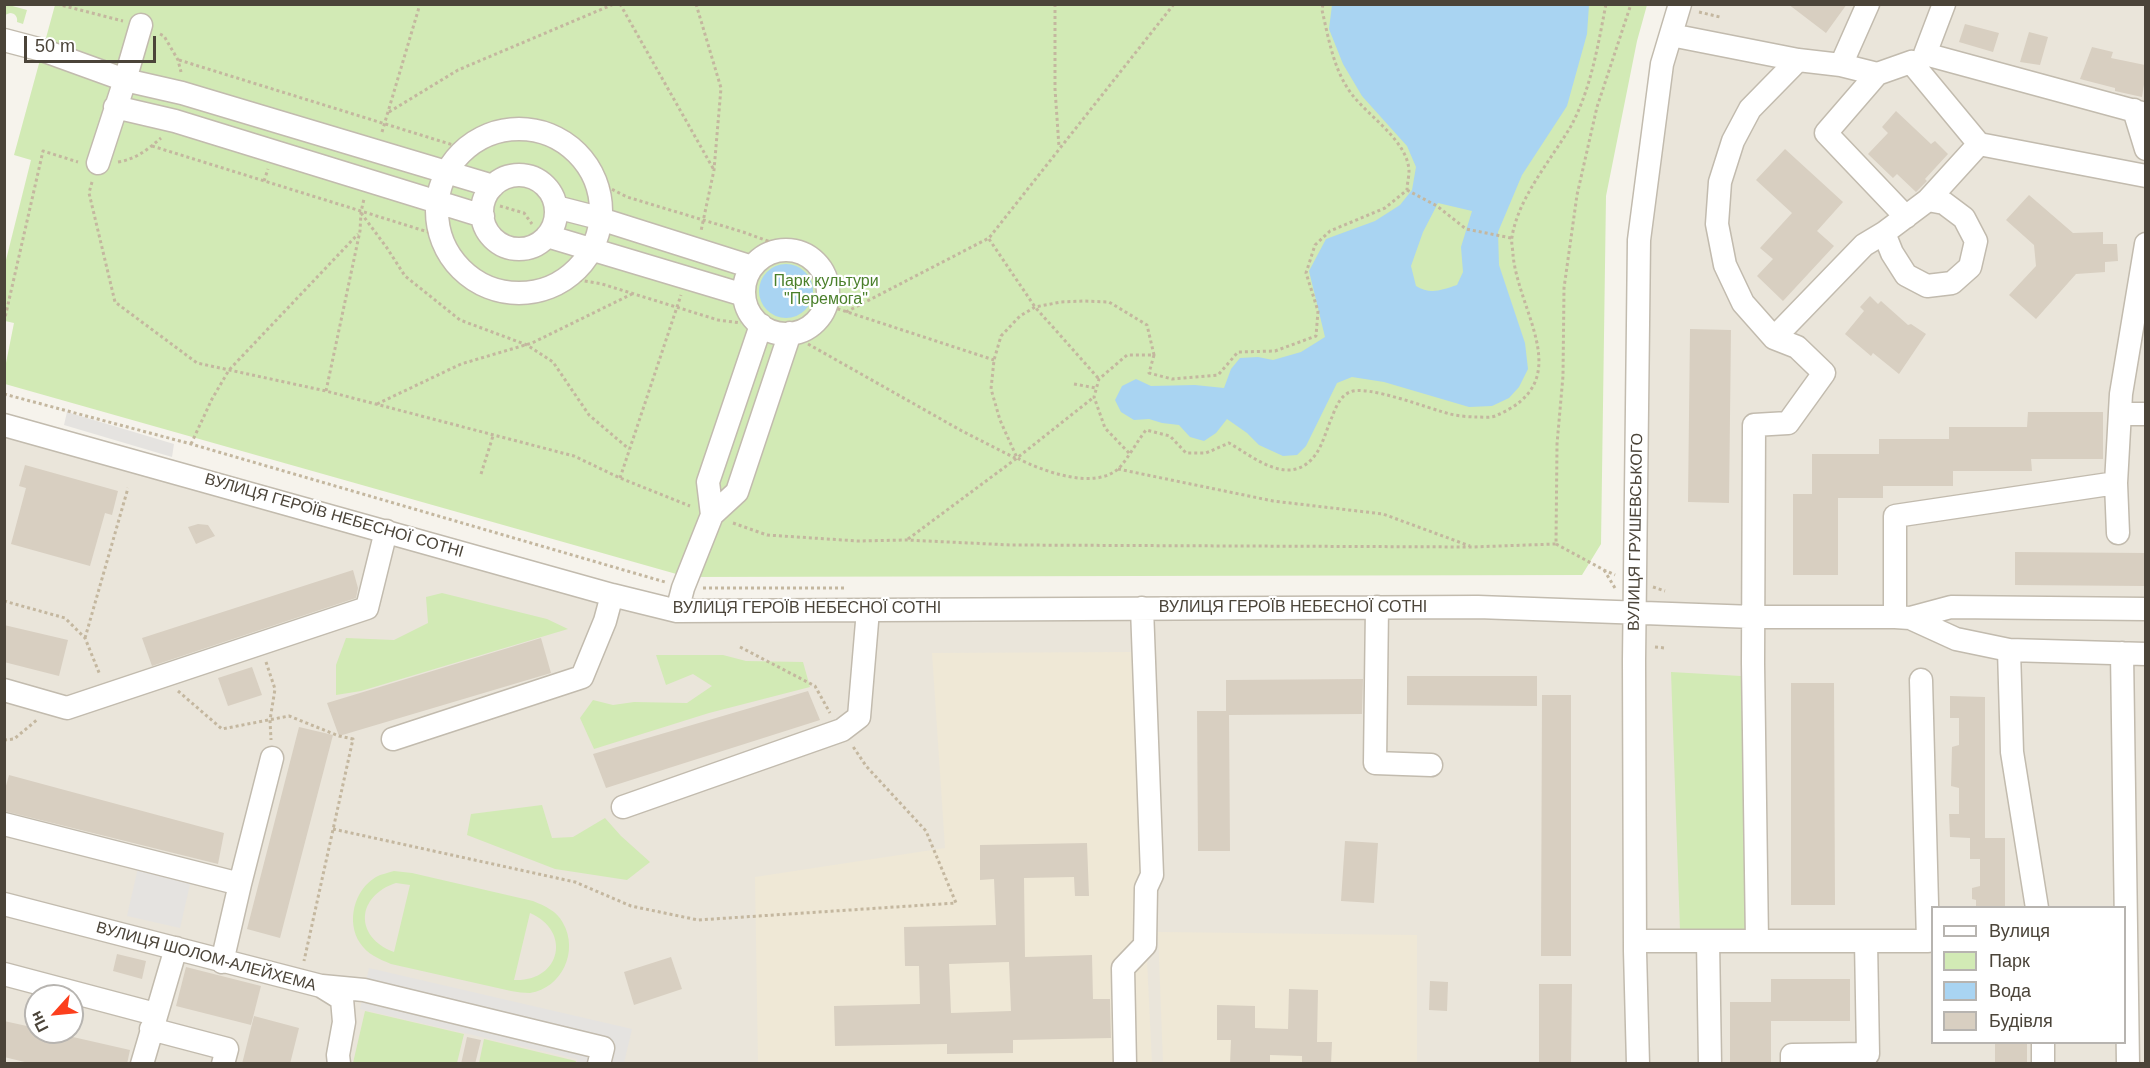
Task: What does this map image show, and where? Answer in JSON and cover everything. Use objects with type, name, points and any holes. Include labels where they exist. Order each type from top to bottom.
[{"type":"street","name":"ВУЛИЦЯ ГРУШЕВСЬКОГО","points":[[1638,1064],[1635,941],[1634,614],[1639,240],[1662,64],[1680,4]]},
{"type":"street","points":[[1841,65],[1868,4]]},
{"type":"street","points":[[1918,58],[1944,4]]},
{"type":"street","points":[[98,163],[141,25]]},
{"type":"street","points":[[1671,35],[1798,60],[1841,65],[1877,74]]},
{"type":"street","points":[[4,40],[42,50],[125,80],[182,93],[447,173],[486,201]]},
{"type":"street","points":[[1918,58],[1979,144],[2145,176]]},
{"type":"street","points":[[1906,217],[1826,133],[1877,74],[1918,58],[2139,112],[2145,149]]},
{"type":"street","points":[[1757,941],[1753,663],[1754,425],[1788,423],[1824,373],[1797,347],[1774,338],[1743,303],[1725,265],[1717,224],[1720,182],[1733,141],[1750,109],[1798,60]]},
{"type":"street","points":[[115,107],[175,121],[438,202],[486,201]]},
{"type":"street","points":[[517,129],[545,134],[570,147],[581,157],[596,181],[600,195],[601,220],[592,249],[583,263],[567,278],[551,287],[525,294],[498,291],[479,283],[463,271],[447,249],[441,236],[437,211],[442,184],[447,173],[466,148],[482,138],[517,129]]},
{"type":"street","points":[[1774,338],[1864,245],[1884,234],[1928,200],[1979,144]]},
{"type":"street","points":[[528,176],[539,180],[547,188],[556,207],[554,225],[546,238],[525,249],[506,246],[490,235],[484,225],[486,201],[506,177],[528,176]]},
{"type":"street","points":[[1884,234],[1892,253],[1906,275],[1927,286],[1952,283],[1970,267],[1976,241],[1964,218],[1944,203],[1928,200]]},
{"type":"street","points":[[556,207],[752,267]]},
{"type":"street","points":[[546,238],[592,249],[744,295]]},
{"type":"street","points":[[2118,533],[2116,483],[2121,394],[2145,244]]},
{"type":"street","points":[[784,250],[798,252],[816,263],[824,274],[836,309],[821,314],[813,324],[801,331],[774,332],[761,326],[749,311],[744,295],[745,284],[752,267],[770,253],[784,250]]},
{"type":"street","points":[[712,515],[708,482],[761,326]]},
{"type":"street","points":[[677,611],[683,588],[712,515],[737,492],[790,333]]},
{"type":"street","points":[[2120,414],[2145,414]]},
{"type":"street","name":"ВУЛИЦЯ ГЕРОЇВ НЕБЕСНОЇ СОТНІ","points":[[4,425],[612,595],[677,611],[1478,607],[1754,617],[1902,617]]},
{"type":"street","points":[[1902,617],[1895,516],[2116,483]]},
{"type":"street","points":[[4,690],[67,708],[366,608],[386,531]]},
{"type":"street","points":[[393,739],[582,676],[605,621],[612,595]]},
{"type":"street","points":[[1377,607],[1375,763],[1431,765]]},
{"type":"street","points":[[1902,617],[1951,607],[2145,609]]},
{"type":"street","points":[[1125,1064],[1123,968],[1145,945],[1146,888],[1152,875],[1142,608]]},
{"type":"street","points":[[622,807],[842,730],[860,717],[868,610]]},
{"type":"street","points":[[1902,617],[1956,639],[2009,650],[2145,654]]},
{"type":"street","points":[[2009,650],[2012,752],[2037,906]]},
{"type":"street","points":[[2122,653],[2126,906]]},
{"type":"street","points":[[1635,941],[1928,941],[1921,680]]},
{"type":"street","points":[[222,962],[272,759]]},
{"type":"street","points":[[4,824],[240,884]]},
{"type":"street","name":"ВУЛИЦЯ ШОЛОМ-АЛЕЙХЕМА","points":[[4,904],[310,984],[342,999],[344,1022],[337,1061]]},
{"type":"street","points":[[2126,927],[2128,1064]]},
{"type":"street","points":[[1708,941],[1710,1064]]},
{"type":"street","points":[[1792,1064],[1792,1055],[1868,1054],[1866,941]]},
{"type":"street","points":[[142,1064],[176,948]]},
{"type":"street","points":[[4,974],[153,1022],[227,1049],[223,1064]]},
{"type":"street","points":[[310,984],[364,990],[603,1048],[599,1064]]},
{"type":"street","points":[[2043,1044],[2043,1064]]},
{"type":"path","points":[[57,4],[141,25]]},
{"type":"path","points":[[377,153],[420,4]]},
{"type":"path","points":[[388,113],[458,70],[614,4]]},
{"type":"path","points":[[620,4],[714,170]]},
{"type":"path","points":[[1055,4],[1055,89],[1060,148]]},
{"type":"path","points":[[836,309],[989,238],[1174,4]]},
{"type":"path","points":[[1017,458],[1000,420],[990,389],[994,360],[1001,336],[1020,316],[1035,307],[1072,301],[1109,303],[1147,325],[1154,355],[1149,373],[1172,379],[1218,375],[1238,352],[1275,351],[1316,336],[1318,311],[1306,273],[1315,245],[1330,231],[1385,208],[1407,190],[1409,170],[1400,146],[1379,121],[1353,97],[1334,61],[1322,10],[1323,4]]},
{"type":"path","points":[[1118,469],[1146,430],[1170,436],[1186,453],[1206,453],[1229,443],[1263,464],[1278,470],[1292,470],[1305,464],[1316,454],[1336,407],[1344,394],[1355,389],[1371,391],[1451,414],[1474,417],[1492,417],[1515,406],[1530,393],[1539,371],[1538,343],[1515,269],[1512,238],[1520,212],[1535,182],[1571,124],[1584,97],[1606,4]]},
{"type":"path","points":[[1556,544],[1557,444],[1563,376],[1564,288],[1567,265],[1577,195],[1597,107],[1631,4]]},
{"type":"path","points":[[178,60],[466,148]]},
{"type":"path","points":[[152,146],[441,236]]},
{"type":"path","points":[[4,322],[43,151],[79,162],[98,163],[89,193],[115,302],[197,363],[326,391],[574,456],[621,478],[767,535],[858,541],[906,540],[1011,545],[1472,547],[1556,544],[1618,575],[1617,591],[1605,591]]},
{"type":"path","points":[[326,391],[360,231],[361,212],[368,181]]},
{"type":"path","points":[[596,181],[627,197],[743,232],[798,252]]},
{"type":"path","points":[[1407,190],[1437,206],[1466,229],[1512,238]]},
{"type":"path","points":[[486,201],[524,213],[546,238]]},
{"type":"path","points":[[361,212],[405,276],[460,320],[527,345],[553,362],[589,415],[629,449]]},
{"type":"path","points":[[191,444],[212,399],[229,370],[360,231]]},
{"type":"path","points":[[989,238],[1035,307],[1099,379]]},
{"type":"path","points":[[567,278],[602,284],[718,320],[761,326]]},
{"type":"path","points":[[376,404],[461,364],[527,345],[634,293]]},
{"type":"path","points":[[836,309],[994,360]]},
{"type":"path","points":[[790,333],[962,430],[1054,474],[1091,479],[1118,469],[1273,501],[1383,514],[1472,547]]},
{"type":"path","points":[[1129,453],[1105,428],[1094,397],[1096,388],[1099,379],[1127,355],[1154,355]]},
{"type":"path","points":[[1074,384],[1096,388]]},
{"type":"path","points":[[4,393],[191,444],[683,588],[851,588]]},
{"type":"path","points":[[906,540],[1017,458],[1094,397]]},
{"type":"path","points":[[482,474],[493,435]]},
{"type":"path","points":[[85,638],[128,488]]},
{"type":"path","points":[[1635,581],[1665,591]]},
{"type":"path","points":[[4,601],[65,618],[85,638],[107,694]]},
{"type":"path","points":[[260,643],[275,689],[270,720],[272,759]]},
{"type":"path","points":[[333,828],[576,882],[631,906],[698,921],[956,903],[926,831],[866,766],[822,701],[815,686],[740,647]]},
{"type":"path","points":[[160,676],[222,729],[289,716],[339,736],[353,739],[333,828],[310,984]]},
{"type":"path","points":[[4,740],[14,739],[55,704]]},
{"type":"shaded area","points":[[1680,5],[2145,5],[2145,1063],[5,1063],[4,425],[677,611],[1634,614],[1639,240]]},
{"type":"shaded area","points":[[67,412],[174,444],[172,457],[64,425]]},
{"type":"shaded area","points":[[1132,652],[1152,1063],[758,1063],[755,877],[945,848],[932,653]]},
{"type":"shaded area","points":[[138,868],[191,880],[180,928],[127,916]]},
{"type":"shaded area","points":[[1158,932],[1417,935],[1417,1063],[1163,1063]]},
{"type":"shaded area","points":[[369,968],[632,1029],[624,1063],[577,1063],[577,1059],[360,1009]]},
{"type":"green space","points":[[5,4],[27,10],[23,24],[17,22],[17,17],[13,14],[5,15]]},
{"type":"green space","name":"Парк культури \"Перемога\"","points":[[55,5],[1647,5],[1637,41],[1606,196],[1601,544],[1582,575],[687,577],[5,384],[5,368],[14,323],[5,321],[5,264],[31,160],[14,155]]},
{"type":"green space","points":[[442,593],[547,619],[568,629],[361,691],[336,695],[336,665],[346,638],[394,640],[428,623],[426,597]]},
{"type":"green space","points":[[656,655],[723,655],[746,661],[803,662],[810,687],[709,713],[594,749],[580,718],[593,700],[613,705],[634,702],[687,703],[712,686],[693,674],[666,685]]},
{"type":"green space","points":[[1671,672],[1741,676],[1747,931],[1680,931]]},
{"type":"green space","points":[[542,805],[552,838],[573,837],[605,818],[650,862],[627,880],[555,869],[467,835],[471,814]]},
{"type":"green space","points":[[394,871],[412,873],[533,901],[554,912],[563,923],[569,945],[568,956],[559,976],[541,990],[530,993],[511,991],[391,964],[370,953],[363,947],[356,935],[354,907],[368,883],[378,876]],"holes":[[[396,883],[410,885],[394,952],[372,937],[365,917],[367,907],[373,897]],[[530,913],[543,921],[552,931],[556,943],[555,954],[551,964],[542,973],[530,978],[514,980]]]},
{"type":"green space","points":[[365,1011],[464,1034],[457,1063],[353,1063]]},
{"type":"green space","points":[[484,1039],[576,1061],[575,1063],[479,1063]]},
{"type":"water","points":[[1332,5],[1589,5],[1587,34],[1567,106],[1522,175],[1498,232],[1499,265],[1525,343],[1528,369],[1519,387],[1509,398],[1492,406],[1469,407],[1384,382],[1352,377],[1337,383],[1306,446],[1297,455],[1283,456],[1259,445],[1227,419],[1216,433],[1204,441],[1190,437],[1179,425],[1149,419],[1134,420],[1121,412],[1115,400],[1122,386],[1136,379],[1151,386],[1195,385],[1224,388],[1231,369],[1240,358],[1258,357],[1273,360],[1301,352],[1325,337],[1309,271],[1326,239],[1375,221],[1400,205],[1412,190],[1416,167],[1407,146],[1362,96],[1343,64],[1329,29]],"holes":[[[1438,203],[1472,211],[1461,247],[1463,272],[1457,285],[1431,291],[1416,286],[1411,266],[1423,232]]]},
{"type":"water","points":[[781,264],[791,264],[805,272],[811,281],[813,291],[811,301],[805,310],[791,318],[781,318],[764,306],[759,296],[759,286],[771,269]]},
{"type":"building","points":[[1788,4],[1847,4],[1826,33]]},
{"type":"building","points":[[1965,24],[1999,33],[1993,52],[1959,42]]},
{"type":"building","points":[[2029,32],[2048,37],[2040,65],[2020,62]]},
{"type":"building","points":[[2092,47],[2113,52],[2111,58],[2145,65],[2142,97],[2080,79]]},
{"type":"building","points":[[1896,111],[1931,144],[1935,141],[1948,154],[1916,192],[1897,174],[1893,178],[1868,154],[1888,133],[1882,127]]},
{"type":"building","points":[[1785,149],[1843,202],[1817,231],[1834,246],[1783,301],[1757,276],[1773,259],[1760,248],[1792,213],[1756,180]]},
{"type":"building","points":[[2029,195],[2073,233],[2103,232],[2103,244],[2117,244],[2118,261],[2105,262],[2105,272],[2076,274],[2036,319],[2009,295],[2036,266],[2034,245],[2006,220]]},
{"type":"building","points":[[1870,296],[1878,304],[1881,301],[1908,325],[1911,324],[1926,334],[1899,374],[1873,353],[1871,356],[1845,334],[1864,311],[1860,307]]},
{"type":"building","points":[[1690,329],[1731,330],[1729,503],[1688,502]]},
{"type":"building","points":[[2028,412],[2103,412],[2103,459],[2031,459],[2032,471],[1953,471],[1953,486],[1883,486],[1883,498],[1838,498],[1838,575],[1793,575],[1793,494],[1812,494],[1812,454],[1879,454],[1879,439],[1949,439],[1949,427],[2027,427]]},
{"type":"building","points":[[25,465],[118,491],[112,515],[105,513],[90,566],[11,544],[26,488],[19,486]]},
{"type":"building","points":[[198,524],[208,525],[215,536],[196,544],[188,527]]},
{"type":"building","points":[[2015,552],[2145,553],[2145,586],[2015,585]]},
{"type":"building","points":[[353,570],[358,588],[356,598],[152,666],[142,638]]},
{"type":"building","points":[[4,625],[68,640],[59,676],[4,662]]},
{"type":"building","points":[[541,638],[551,673],[339,736],[327,703]]},
{"type":"building","points":[[252,667],[262,695],[228,706],[218,678]]},
{"type":"building","points":[[1407,676],[1537,676],[1537,706],[1407,705]]},
{"type":"building","points":[[1363,679],[1362,714],[1229,715],[1230,851],[1198,851],[1197,711],[1226,711],[1226,680]]},
{"type":"building","points":[[1791,683],[1834,683],[1835,905],[1791,905]]},
{"type":"building","points":[[808,691],[820,720],[606,788],[593,754]]},
{"type":"building","points":[[1542,695],[1571,695],[1571,956],[1541,956]]},
{"type":"building","points":[[1950,696],[1985,697],[1985,838],[2005,838],[2005,906],[1976,906],[1976,900],[1972,899],[1972,888],[1980,886],[1980,859],[1970,859],[1970,838],[1950,837],[1949,814],[1959,814],[1959,788],[1951,786],[1952,747],[1959,745],[1959,718],[1950,718]]},
{"type":"building","points":[[299,727],[333,735],[280,938],[247,929]]},
{"type":"building","points":[[9,775],[224,833],[218,864],[4,811],[4,793]]},
{"type":"building","points":[[1345,841],[1378,843],[1374,903],[1341,901]]},
{"type":"building","points":[[1087,843],[1089,896],[1075,896],[1074,877],[1024,878],[1025,957],[1092,955],[1093,999],[1110,999],[1111,1038],[1013,1040],[1013,1053],[947,1054],[947,1044],[835,1046],[834,1006],[920,1004],[919,966],[905,966],[904,927],[996,925],[994,879],[980,880],[980,845]],"holes":[[[1009,962],[1011,1011],[951,1013],[949,964]]]},
{"type":"building","points":[[117,954],[146,961],[142,979],[113,971]]},
{"type":"building","points":[[671,957],[682,989],[634,1005],[624,972]]},
{"type":"building","points":[[186,967],[261,986],[251,1025],[176,1006]]},
{"type":"building","points":[[1771,979],[1850,979],[1850,1021],[1771,1021],[1771,1064],[1730,1064],[1730,1002],[1771,1002]]},
{"type":"building","points":[[1430,981],[1448,982],[1447,1011],[1429,1010]]},
{"type":"building","points":[[1539,984],[1572,984],[1571,1064],[1539,1064]]},
{"type":"building","points":[[1289,989],[1318,990],[1317,1042],[1332,1042],[1331,1064],[1302,1064],[1302,1056],[1270,1055],[1270,1064],[1230,1064],[1231,1040],[1217,1040],[1217,1005],[1255,1006],[1255,1028],[1288,1029]]},
{"type":"building","points":[[254,1016],[299,1028],[290,1064],[242,1064]]},
{"type":"building","points":[[4,1021],[24,1025],[24,1044],[84,1044],[84,1040],[130,1050],[127,1064],[33,1064],[4,1057]]},
{"type":"building","points":[[467,1037],[481,1040],[475,1064],[461,1064]]},
{"type":"building","points":[[1995,1044],[2027,1044],[2027,1064],[1995,1064]]}]
